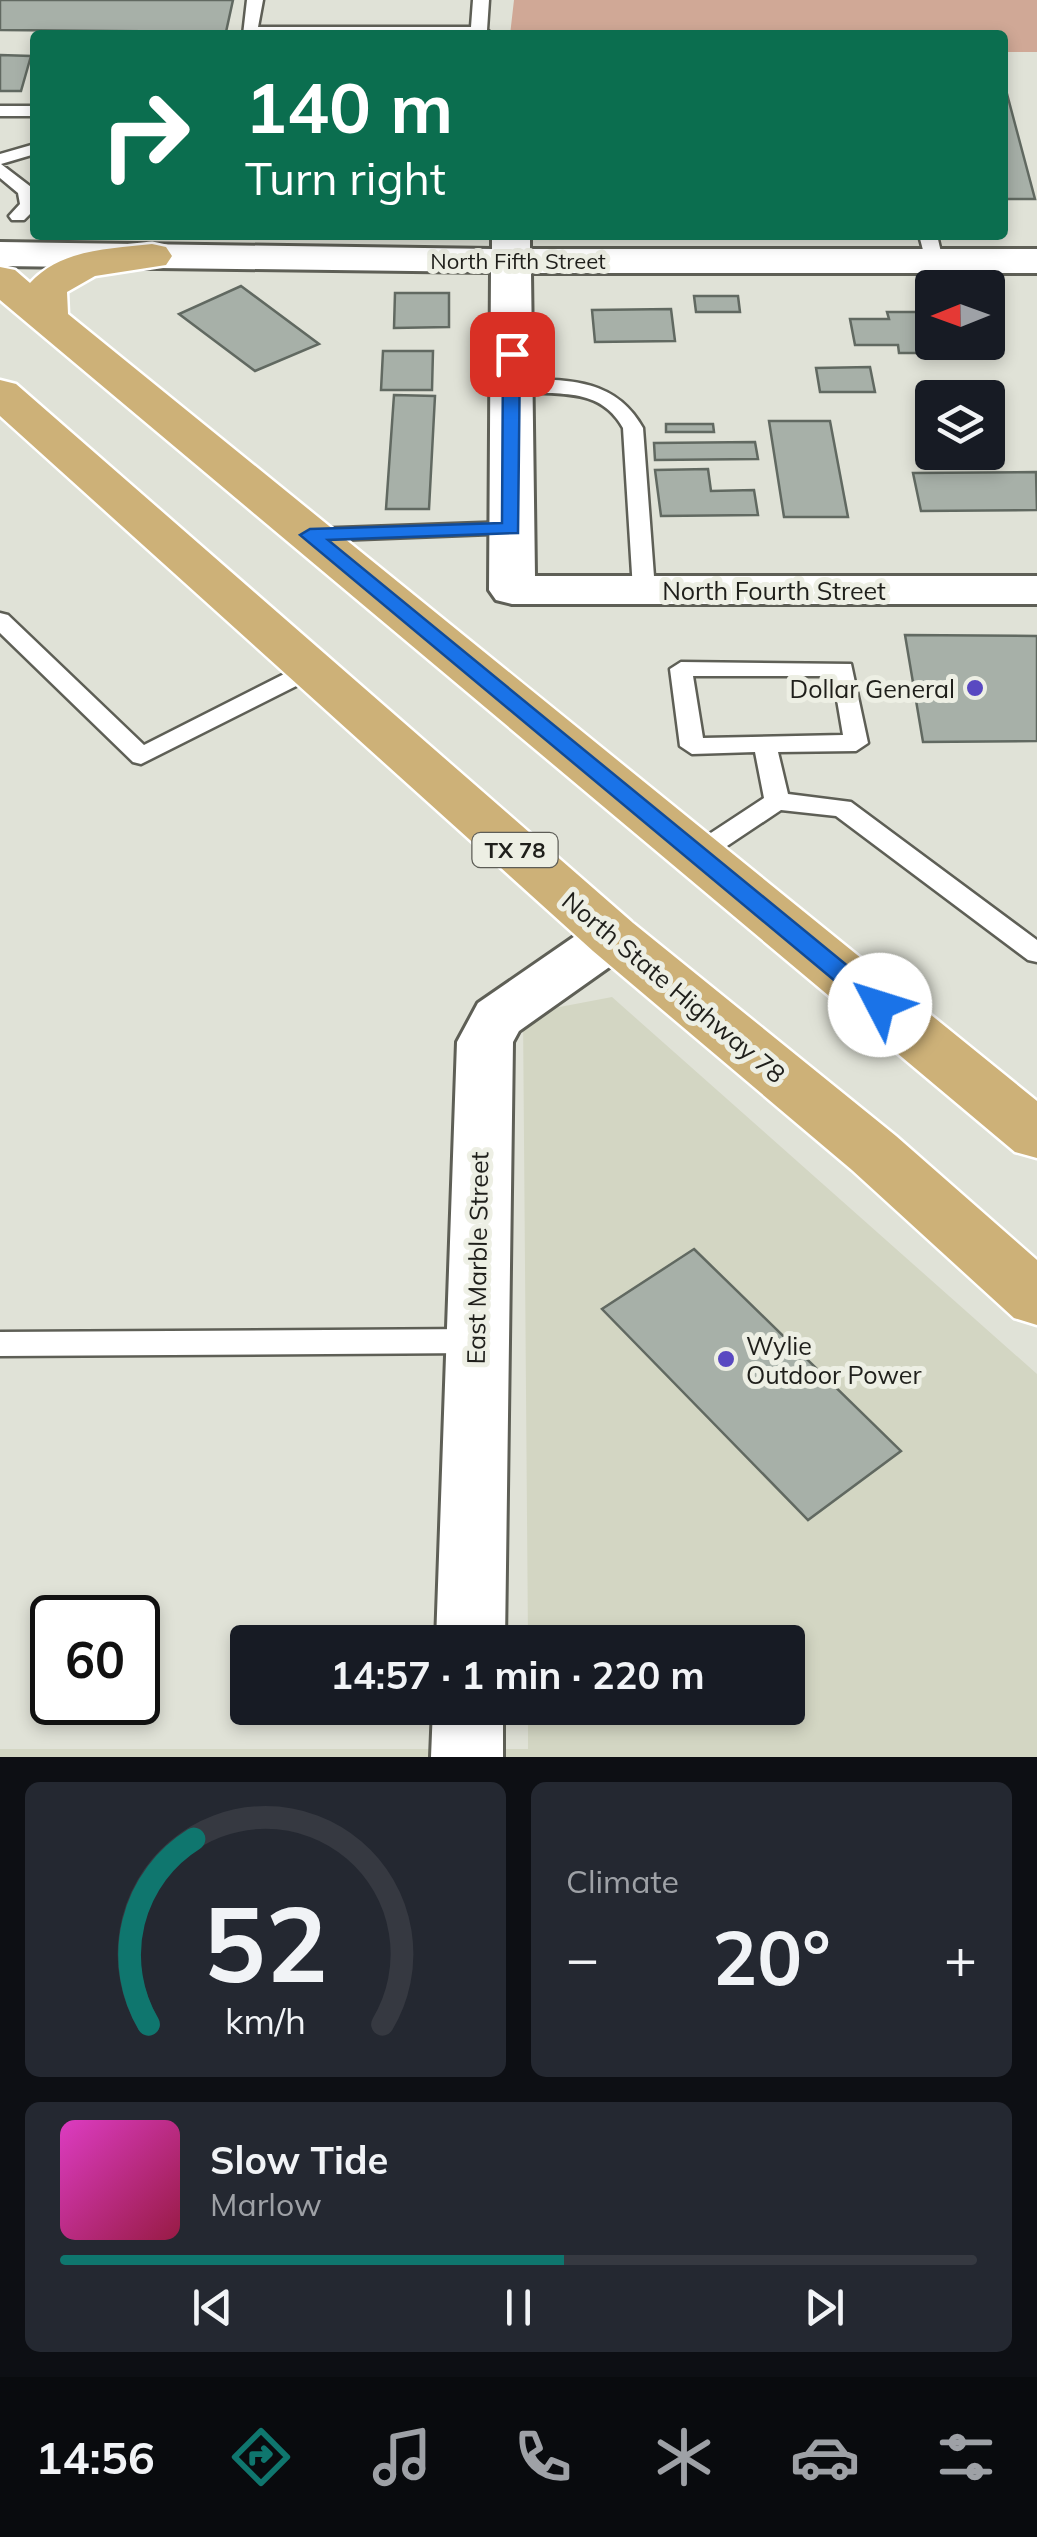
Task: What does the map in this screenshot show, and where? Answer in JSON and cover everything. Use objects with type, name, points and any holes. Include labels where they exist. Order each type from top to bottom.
[{"type":"main road","points":[[48,318],[46,290],[57,276],[83,266],[152,256]]},
{"type":"main road","points":[[0,279],[1037,1136]]},
{"type":"main road","name":"North State Highway 78","points":[[0,393],[613,938],[874,1154],[1037,1299]]},
{"type":"street","points":[[511,248],[512,528]]},
{"type":"street","name":"North Fifth Street","points":[[0,254],[931,248],[1037,261]]},
{"type":"street","name":"North Fourth Street","points":[[512,528],[512,590],[1037,590]]},
{"type":"street","name":"East Marble Street","points":[[470,1625],[485,1042],[498,1017],[613,938]]},
{"type":"street","points":[[468,1725],[468,1757]]},
{"type":"lane","points":[[249,30],[255,0]]},
{"type":"lane","points":[[476,30],[481,0]]},
{"type":"lane","points":[[0,111],[30,111]]},
{"type":"lane","points":[[0,159],[30,150]]},
{"type":"lane","points":[[0,169],[28,191],[29,206],[18,216]]},
{"type":"lane","points":[[512,385],[588,390],[610,398],[627,411],[633,428],[644,590]]},
{"type":"lane","points":[[310,535],[512,528]]},
{"type":"lane","points":[[0,620],[141,756],[312,670]]},
{"type":"lane","points":[[681,669],[843,669],[856,744],[765,744],[692,746],[681,669]]},
{"type":"lane","points":[[765,744],[777,801]]},
{"type":"lane","points":[[697,854],[777,801],[842,808],[1037,954]]},
{"type":"lane","points":[[0,1344],[475,1341]]},
{"type":"shaded area","points":[[514,0],[1037,0],[1037,52],[1008,52],[1008,30],[511,30]]},
{"type":"shaded area","points":[[612,997],[1037,1374],[1037,1757],[0,1757],[0,1749],[528,1749],[528,1725],[805,1725],[805,1625],[528,1625],[523,1014]]},
{"type":"building","points":[[0,0],[233,0],[226,30],[0,30]]},
{"type":"building","points":[[0,55],[30,56],[21,91],[0,91]]},
{"type":"building","points":[[1008,98],[1035,199],[1008,199]]},
{"type":"building","points":[[241,286],[319,344],[255,371],[179,314]]},
{"type":"building","points":[[395,293],[449,293],[449,327],[394,328]]},
{"type":"building","points":[[694,296],[738,296],[740,312],[696,312]]},
{"type":"building","points":[[671,309],[675,341],[595,342],[592,310]]},
{"type":"building","points":[[887,312],[915,312],[915,353],[899,353],[898,345],[855,345],[850,319],[889,319]]},
{"type":"building","points":[[383,351],[433,351],[432,390],[381,390]]},
{"type":"building","points":[[870,367],[875,392],[820,392],[816,368]]},
{"type":"building","points":[[394,395],[435,396],[429,509],[386,509]]},
{"type":"building","points":[[769,421],[830,421],[848,517],[784,517]]},
{"type":"building","points":[[666,424],[713,424],[714,432],[666,432]]},
{"type":"building","points":[[755,442],[758,459],[655,460],[654,443]]},
{"type":"building","points":[[708,469],[711,491],[754,490],[758,515],[661,516],[655,470]]},
{"type":"building","points":[[1036,472],[1037,510],[921,511],[913,473]]},
{"type":"building","name":"Dollar General","points":[[905,635],[1037,636],[1037,741],[923,742]]},
{"type":"building","points":[[694,1249],[901,1451],[808,1520],[602,1309]]},
{"type":"place","name":"Dollar General","points":[[975,688]]},
{"type":"place","name":"Wylie Outdoor Power","points":[[726,1359]]},
{"type":"route","points":[[512,354],[512,528],[310,535],[880,1005]]}]
